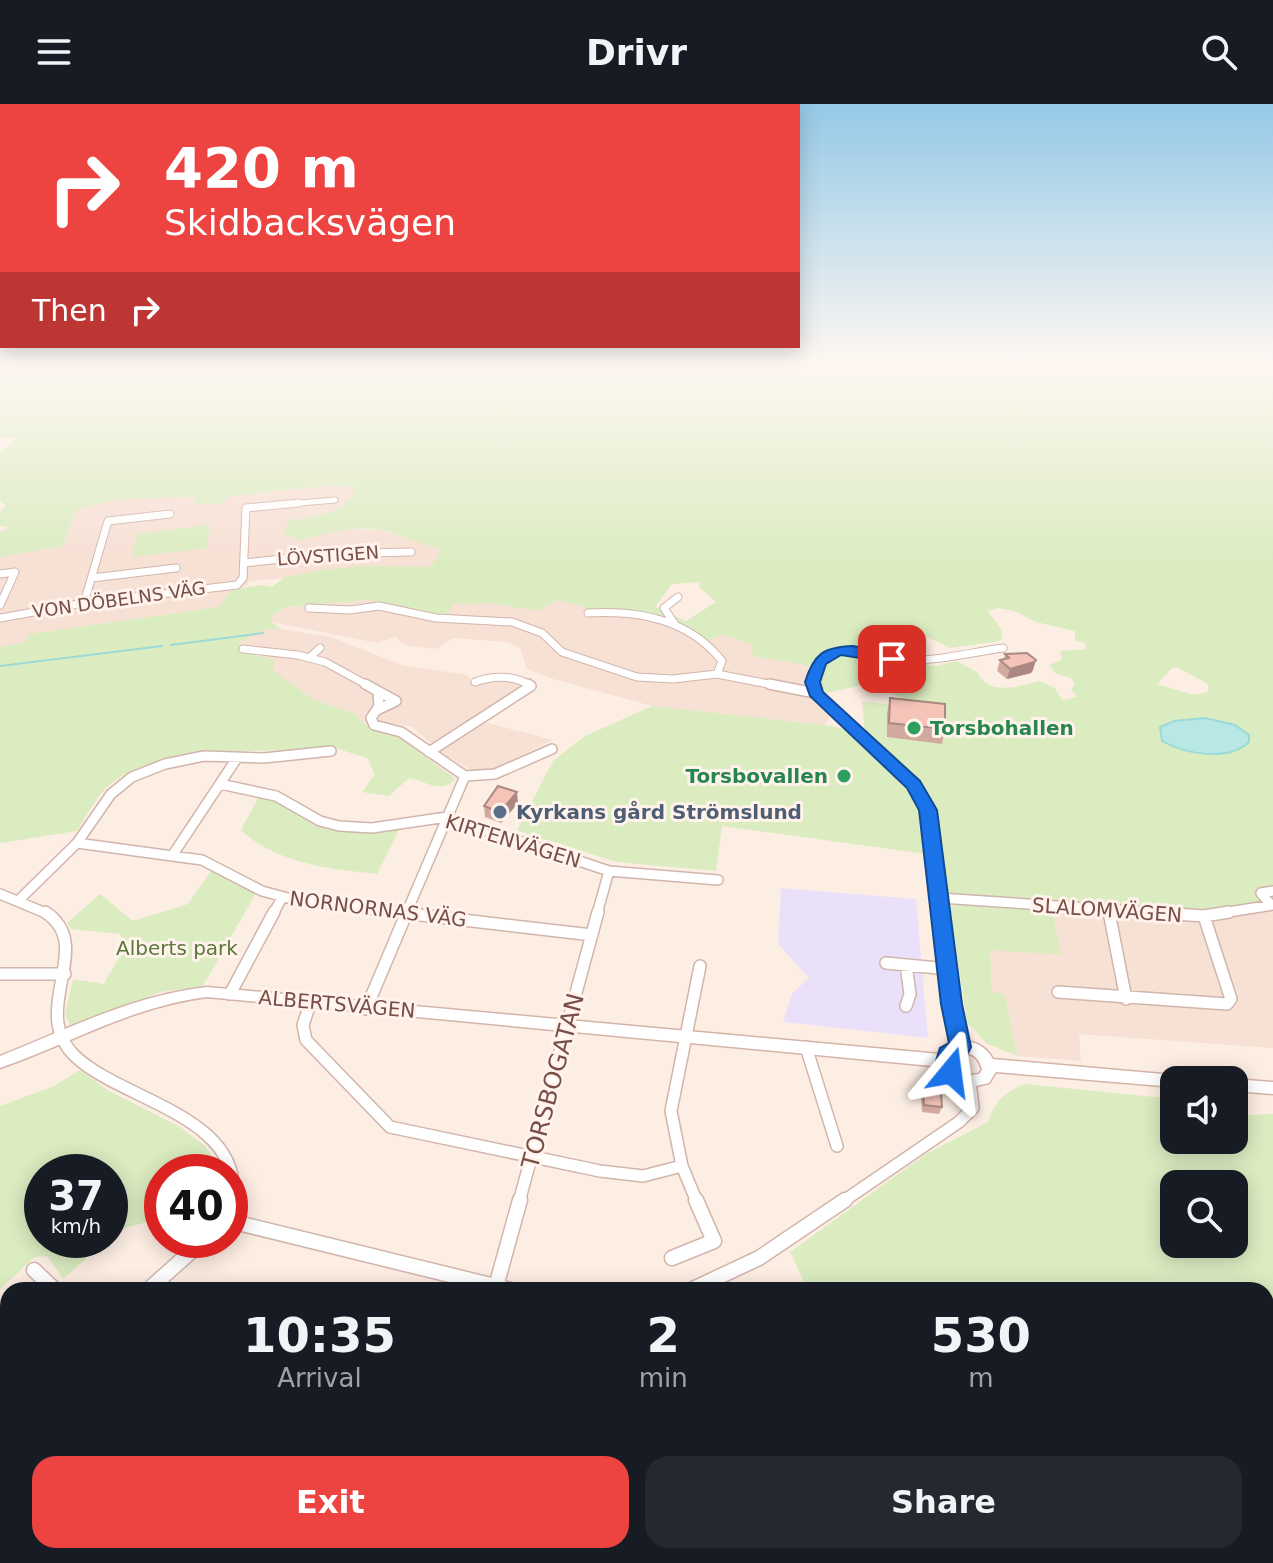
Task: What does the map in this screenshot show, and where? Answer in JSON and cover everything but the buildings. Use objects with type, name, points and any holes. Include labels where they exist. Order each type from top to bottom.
[{"type":"street","points":[[244,563],[246,508],[335,500]]},
{"type":"street","points":[[84,603],[108,521],[170,514]]},
{"type":"street","name":"LÖVSTIGEN","points":[[244,563],[326,554],[411,552]]},
{"type":"street","name":"VON DÖBELNS VÄG","points":[[0,618],[84,603],[237,585],[243,578],[244,563]]},
{"type":"street","points":[[92,578],[176,568]]},
{"type":"street","points":[[0,574],[15,572],[0,605]]},
{"type":"street","points":[[677,626],[664,608],[678,597]]},
{"type":"street","points":[[309,608],[350,610],[379,606],[436,618],[512,622],[534,628],[562,652],[637,677],[673,679],[717,674],[815,693],[913,785],[928,810],[960,1047]]},
{"type":"street","points":[[588,613],[622,612],[677,626],[698,637],[719,656],[722,661],[717,674]]},
{"type":"street","points":[[310,657],[320,648]]},
{"type":"street","points":[[815,693],[814,671],[827,655],[838,651],[853,650],[910,660],[1003,648]]},
{"type":"street","points":[[243,649],[310,657],[354,675],[396,701],[377,710]]},
{"type":"street","points":[[429,752],[531,686],[526,681],[494,678],[475,682]]},
{"type":"street","points":[[378,692],[380,703],[371,718],[374,725],[397,730],[465,776],[495,774],[552,749]]},
{"type":"street","points":[[19,900],[77,843],[111,794],[132,777],[204,756],[264,758],[331,751]]},
{"type":"street","points":[[172,856],[237,758]]},
{"type":"street","points":[[366,1009],[465,776]]},
{"type":"street","name":"KIRTENVÄGEN","points":[[220,784],[276,796],[320,821],[347,828],[372,828],[447,817],[609,871],[718,880]]},
{"type":"street","name":"NORNORNAS VÄG","points":[[77,843],[213,863],[262,891],[282,898],[592,935]]},
{"type":"street","name":"TORSBOGATAN","points":[[498,1282],[609,871]]},
{"type":"street","points":[[1272,905],[1261,893],[1273,891]]},
{"type":"street","points":[[0,894],[19,900],[61,925],[65,974],[54,1020],[60,1039],[77,1059],[189,1120],[207,1134],[223,1154]]},
{"type":"street","points":[[230,994],[282,898]]},
{"type":"street","name":"SLALOMVÄGEN","points":[[940,898],[1204,916],[1272,905]]},
{"type":"street","points":[[1109,911],[1126,999]]},
{"type":"street","points":[[1058,992],[1227,1004],[1231,999],[1204,916]]},
{"type":"street","points":[[886,963],[948,969]]},
{"type":"street","points":[[906,965],[910,994],[906,1006]]},
{"type":"street","points":[[672,1258],[714,1241],[682,1166],[671,1111],[700,966]]},
{"type":"street","points":[[0,974],[65,974]]},
{"type":"street","name":"ALBERTSVÄGEN","points":[[0,1062],[171,996],[207,992],[946,1061]]},
{"type":"street","points":[[310,1004],[303,1025],[306,1040],[390,1127],[532,1159],[643,1176],[682,1166]]},
{"type":"street","points":[[806,1047],[837,1146]]},
{"type":"street","points":[[989,1065],[984,1079],[970,1082],[953,1075],[946,1061],[950,1051],[960,1047],[980,1053],[989,1065],[1160,1080]]},
{"type":"street","points":[[708,1282],[759,1258],[959,1122],[973,1108],[975,1100],[970,1082]]},
{"type":"street","points":[[1248,1086],[1273,1088]]},
{"type":"street","points":[[248,1226],[472,1282]]},
{"type":"street","points":[[157,1282],[184,1258]]},
{"type":"street","points":[[34,1270],[47,1282]]},
{"type":"shaded area","points":[[335,485],[356,488],[348,504],[329,513],[288,521],[300,540],[343,529],[379,530],[439,547],[439,555],[430,567],[249,581],[247,586],[231,590],[219,607],[30,634],[27,642],[0,647],[0,557],[63,546],[76,510],[100,502],[156,496],[197,498],[195,504],[230,496]]},
{"type":"shaded area","points":[[369,600],[382,603],[490,603],[538,611],[557,600],[723,634],[753,645],[753,656],[811,666],[813,697],[830,716],[825,725],[652,706],[527,669],[520,648],[508,642],[453,638],[436,649],[405,645],[396,637],[377,643],[272,622],[272,616],[285,607]]},
{"type":"shaded area","points":[[281,629],[331,637],[402,665],[467,675],[475,686],[492,680],[525,684],[532,691],[484,722],[553,740],[487,772],[475,772],[440,752],[413,727],[380,721],[365,724],[354,713],[314,700],[287,684],[259,654],[240,652],[239,642],[264,630]]},
{"type":"shaded area","points":[[781,888],[916,899],[928,1038],[783,1022],[792,994],[809,978],[778,944]]},
{"type":"shaded area","points":[[1273,908],[1273,1048],[1079,1034],[1081,1061],[1017,1056],[1005,994],[992,992],[990,949],[1060,955],[1052,910],[1190,919]]},
{"type":"green space","points":[[0,429],[1273,429],[1273,901],[1234,908],[1153,911],[1112,910],[951,894],[944,890],[935,827],[919,826],[926,854],[722,826],[716,871],[616,862],[552,841],[525,836],[526,833],[517,830],[553,761],[585,736],[652,706],[825,725],[865,733],[862,701],[923,709],[872,683],[826,693],[810,691],[811,666],[752,656],[753,645],[723,635],[705,642],[640,613],[589,611],[582,606],[557,600],[538,611],[490,603],[453,604],[447,617],[369,600],[285,607],[272,616],[272,622],[281,629],[264,630],[240,642],[240,652],[274,659],[274,671],[314,700],[354,713],[365,724],[403,740],[456,779],[450,784],[439,787],[409,778],[389,796],[362,792],[375,774],[367,758],[329,746],[311,750],[205,753],[151,763],[128,773],[108,786],[77,831],[0,843],[0,647],[27,642],[29,634],[219,607],[231,590],[261,585],[272,587],[285,577],[366,566],[430,567],[439,555],[439,548],[370,529],[339,531],[300,540],[283,533],[288,521],[336,510],[356,488],[335,485],[230,496],[222,504],[195,504],[196,498],[106,502],[76,510],[63,546],[0,557],[0,532],[8,527],[0,526],[0,512],[6,506],[0,501],[0,453],[16,438],[0,439]],"holes":[[[699,582],[700,588],[716,602],[686,621],[655,607],[672,584]],[[998,608],[1014,611],[1036,622],[1075,631],[1075,640],[1085,643],[1086,649],[1060,651],[1062,660],[1049,665],[1056,674],[1071,678],[1075,685],[1071,689],[1077,697],[1062,700],[1055,688],[1040,681],[1005,688],[989,685],[977,672],[956,661],[936,666],[877,659],[869,648],[881,635],[921,634],[951,648],[999,641],[1002,638],[1001,629],[988,611]],[[1177,667],[1208,684],[1208,692],[1194,695],[1157,684]],[[1205,718],[1184,751],[1162,741],[1174,721]]]},
{"type":"green space","points":[[210,524],[207,548],[132,557],[136,534]]},
{"type":"green space","points":[[259,796],[333,829],[366,832],[400,828],[377,874],[305,863],[271,851],[241,830]]},
{"type":"green space","name":"Alberts park","points":[[213,868],[256,893],[203,986],[161,992],[71,1026],[65,1015],[73,979],[104,984],[121,953],[122,940],[120,934],[71,929],[67,923],[100,894],[133,921],[188,904]]},
{"type":"green space","points":[[957,904],[1052,910],[1061,955],[990,950],[992,992],[1005,994],[1017,1056],[986,1043],[967,1022],[950,907]]},
{"type":"green space","points":[[80,1070],[109,1091],[180,1127],[211,1154],[144,1154],[144,1223],[128,1227],[128,1154],[24,1154],[24,1258],[34,1258],[8,1282],[0,1282],[0,1106],[54,1086]]},
{"type":"green space","points":[[1025,1084],[1160,1098],[1160,1154],[1248,1154],[1248,1115],[1273,1114],[1273,1282],[804,1282],[790,1252],[926,1154],[988,1122],[1001,1098]]},
{"type":"green space","points":[[48,1258],[87,1258],[63,1279]]},
{"type":"water","points":[[1205,718],[1235,725],[1249,735],[1249,742],[1230,752],[1206,754],[1162,741],[1160,727],[1174,721]]},
{"type":"waterway","points":[[171,645],[263,633]]},
{"type":"waterway","points":[[0,666],[162,646]]},
{"type":"place","name":"Torsbohallen","points":[[914,728]]},
{"type":"place","name":"Torsbovallen","points":[[844,776]]},
{"type":"place","name":"Kyrkans gård Strömslund","points":[[500,812]]},
{"type":"route","points":[[892,659],[853,650],[838,651],[820,661],[814,671],[813,682],[815,693],[913,785],[928,810],[960,1047],[948,1054],[946,1064],[951,1072]]}]
